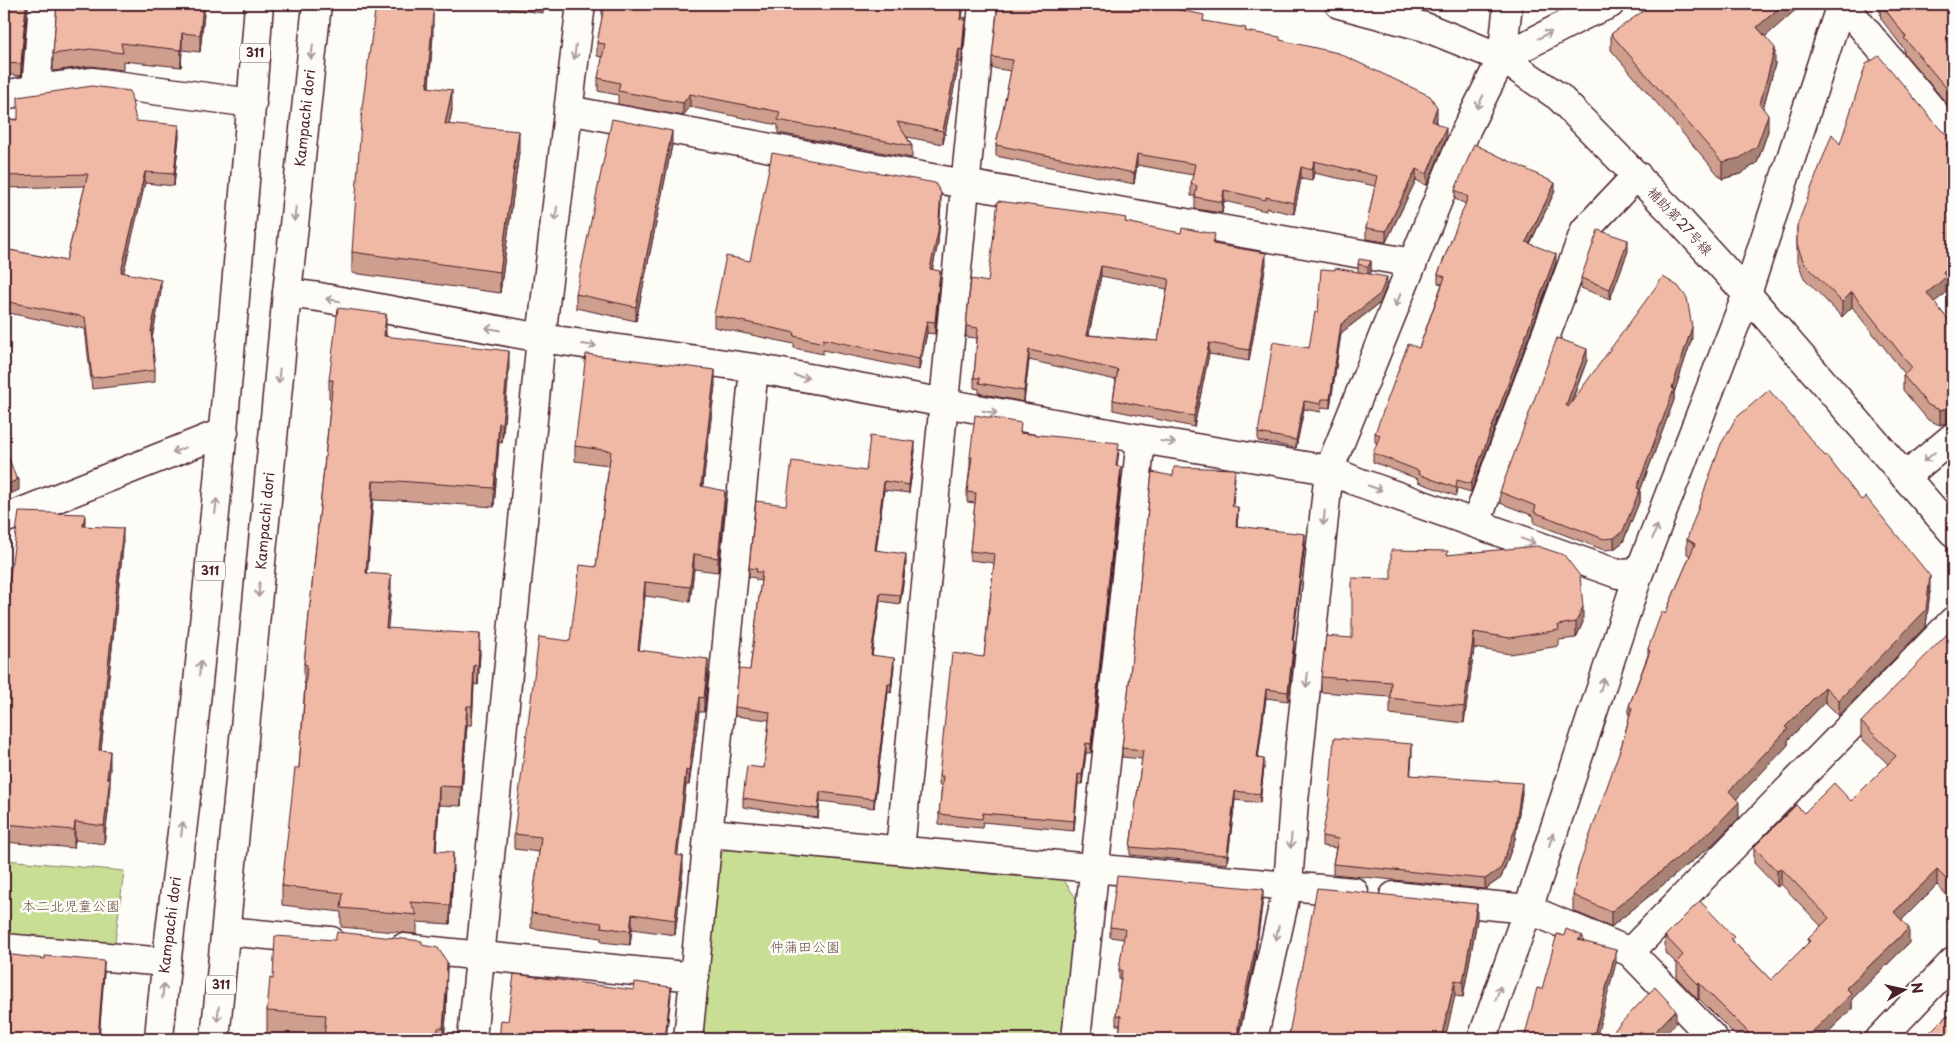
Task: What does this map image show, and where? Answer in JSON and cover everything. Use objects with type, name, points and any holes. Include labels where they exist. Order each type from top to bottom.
[{"type":"street","points":[[36,89],[43,4]]},
{"type":"street","name":"Kampachi dori","points":[[158,1039],[165,962],[189,774],[224,432],[259,4]]},
{"type":"street","name":"Kampachi dori","points":[[215,1039],[317,4]]},
{"type":"street","points":[[472,1039],[541,338],[580,4]]},
{"type":"street","points":[[900,850],[942,404],[983,4]]},
{"type":"street","name":"補助第27号線","points":[[1339,4],[1425,27],[1502,58],[1559,97],[1637,175],[1747,294],[1953,532]]},
{"type":"street","points":[[1253,1039],[1288,885],[1294,801],[1329,470],[1468,128],[1502,58],[1508,4]]},
{"type":"street","points":[[1502,58],[1584,15],[1610,4]]},
{"type":"street","points":[[1842,4],[1953,135]]},
{"type":"street","points":[[1482,1039],[1528,909],[1639,573],[1747,294],[1842,4]]},
{"type":"street","points":[[4,95],[92,82],[252,103]]},
{"type":"street","points":[[568,110],[965,184],[1413,263]]},
{"type":"street","points":[[1476,523],[1585,230],[1637,175]]},
{"type":"street","points":[[287,294],[319,297],[541,338],[754,368],[942,404],[1329,470],[1618,574],[1639,573]]},
{"type":"street","points":[[688,1039],[754,368]]},
{"type":"street","points":[[4,520],[224,432]]},
{"type":"street","points":[[1905,477],[1953,437]]},
{"type":"street","points":[[1076,1039],[1141,439]]},
{"type":"street","points":[[1630,952],[1953,621]]},
{"type":"street","points":[[709,833],[1288,885],[1528,909],[1630,952],[1714,1039]]},
{"type":"street","points":[[226,931],[695,977]]},
{"type":"street","points":[[4,948],[165,962]]},
{"type":"street","points":[[1880,1039],[1953,962]]},
{"type":"green space","name":"仲蒲田公園","points":[[736,846],[1061,876],[1078,901],[1065,1039],[701,1039],[721,853]]},
{"type":"green space","name":"本二北児童公園","points":[[6,860],[124,871],[114,950],[4,939]]},
{"type":"building","points":[[4,4],[26,4],[21,64],[4,63]]},
{"type":"building","points":[[57,4],[203,4],[200,35],[182,33],[181,50],[121,43],[123,53],[90,49],[53,54]]},
{"type":"building","points":[[376,4],[433,4],[427,87],[452,90],[445,124],[519,131],[500,272],[352,252],[362,108]]},
{"type":"building","points":[[602,4],[962,4],[960,20],[965,17],[962,50],[959,49],[943,131],[897,122],[912,146],[778,120],[780,112],[690,94],[683,103],[618,91],[620,83],[598,78],[605,44],[597,43],[604,7]]},
{"type":"building","points":[[998,4],[1167,4],[1166,7],[1204,15],[1203,21],[1246,28],[1245,31],[1280,37],[1280,40],[1338,53],[1430,96],[1437,107],[1432,121],[1446,128],[1427,174],[1416,169],[1386,231],[1366,228],[1377,176],[1314,161],[1312,170],[1301,167],[1294,203],[1266,197],[1266,200],[1224,190],[1222,202],[1195,197],[1197,186],[1191,184],[1195,164],[1137,154],[1134,173],[996,145],[1013,60],[992,57]]},
{"type":"building","points":[[1653,4],[1784,4],[1757,27],[1775,48],[1760,104],[1768,115],[1757,146],[1740,158],[1722,162],[1611,34]]},
{"type":"building","points":[[1881,4],[1953,4],[1953,96],[1904,38],[1906,37]]},
{"type":"building","points":[[1879,56],[1941,130],[1948,135],[1953,135],[1953,138],[1946,145],[1953,153],[1953,263],[1943,273],[1946,277],[1927,293],[1953,326],[1953,406],[1940,410],[1928,405],[1903,375],[1912,368],[1852,292],[1842,302],[1804,263],[1797,245],[1797,226],[1832,134],[1840,144],[1866,64]]},
{"type":"building","points":[[92,86],[130,91],[136,121],[179,125],[174,174],[145,172],[121,272],[161,280],[151,331],[155,370],[92,378],[85,317],[4,301],[4,249],[66,261],[88,174],[4,176],[4,119],[18,120],[18,97]]},
{"type":"building","points":[[612,119],[672,131],[636,307],[576,294]]},
{"type":"building","points":[[1474,144],[1555,183],[1526,242],[1556,254],[1471,484],[1457,480],[1456,488],[1418,474],[1419,471],[1373,453],[1380,435],[1375,433],[1408,344],[1419,348],[1445,277],[1438,274],[1468,197],[1455,190]]},
{"type":"building","points":[[772,153],[935,183],[941,193],[938,232],[930,269],[940,271],[935,322],[927,321],[919,359],[823,339],[823,343],[794,336],[795,333],[714,315],[726,256],[750,261]]},
{"type":"building","points":[[998,201],[1115,216],[1126,218],[1125,222],[1181,233],[1182,228],[1215,234],[1213,244],[1266,253],[1249,350],[1209,343],[1194,416],[1113,400],[1118,370],[1029,350],[1024,391],[979,383],[980,378],[974,378],[978,328],[966,326],[971,279],[988,282]],"holes":[[[1101,266],[1169,279],[1158,341],[1086,335]]]},
{"type":"building","points":[[1598,230],[1628,240],[1610,289],[1581,278]]},
{"type":"building","points":[[1359,259],[1371,261],[1368,267],[1358,264]]},
{"type":"building","points":[[1335,268],[1387,277],[1380,294],[1341,324],[1330,399],[1322,399],[1321,404],[1304,401],[1296,440],[1258,433],[1273,342],[1309,348],[1315,312],[1318,312],[1321,269],[1335,270]]},
{"type":"building","points":[[1663,277],[1678,286],[1687,298],[1692,327],[1672,388],[1674,389],[1637,488],[1640,489],[1623,531],[1614,538],[1604,539],[1534,512],[1536,506],[1500,492],[1557,338],[1587,349],[1566,405],[1568,407]]},
{"type":"building","points":[[338,308],[386,314],[384,336],[509,351],[502,424],[499,423],[494,488],[373,481],[366,573],[391,575],[386,628],[480,634],[478,666],[474,665],[472,706],[467,706],[461,787],[439,786],[435,851],[453,852],[450,905],[410,902],[417,915],[341,908],[343,893],[282,886],[295,768],[299,768],[307,665],[304,664],[333,380],[329,380]]},
{"type":"building","points":[[586,354],[715,370],[701,486],[725,491],[718,558],[694,554],[690,587],[645,582],[638,650],[708,659],[704,698],[699,697],[689,771],[686,770],[676,855],[683,856],[675,920],[632,914],[630,931],[601,927],[602,923],[531,913],[541,837],[514,834],[539,637],[570,641],[580,565],[596,567],[611,451],[575,446]]},
{"type":"building","points":[[1769,390],[1826,455],[1861,500],[1866,497],[1930,576],[1926,610],[1839,700],[1825,687],[1785,727],[1788,729],[1729,791],[1739,802],[1712,830],[1611,912],[1573,895],[1578,869],[1622,744],[1632,708],[1629,706],[1650,651],[1648,649],[1662,611],[1665,614],[1695,544],[1687,539],[1721,444],[1736,418]]},
{"type":"building","points":[[975,415],[1021,423],[1020,433],[1119,443],[1116,466],[1121,467],[1091,744],[1086,743],[1082,775],[1078,774],[1074,821],[983,813],[982,819],[939,814],[943,776],[939,776],[952,653],[984,657],[995,554],[970,551],[976,493],[967,492]]},
{"type":"building","points":[[870,436],[915,442],[909,485],[884,481],[875,550],[906,554],[900,595],[880,593],[871,655],[894,658],[891,684],[888,684],[874,799],[820,792],[818,809],[743,798],[747,766],[764,768],[770,712],[735,707],[739,669],[750,670],[762,572],[756,572],[757,569],[749,568],[756,501],[786,505],[792,461],[866,471]]},
{"type":"building","points":[[4,444],[16,478],[19,479],[4,486]]},
{"type":"building","points":[[1174,467],[1235,469],[1232,506],[1238,507],[1236,526],[1305,534],[1292,640],[1294,641],[1288,692],[1266,689],[1257,758],[1264,759],[1260,794],[1235,791],[1227,855],[1130,847],[1143,750],[1122,748],[1152,472],[1173,476]]},
{"type":"building","points":[[19,512],[85,514],[83,526],[123,528],[99,750],[110,751],[107,778],[110,778],[104,826],[75,822],[74,830],[4,824],[4,610]]},
{"type":"building","points":[[1537,546],[1564,555],[1580,576],[1583,607],[1576,622],[1558,625],[1559,630],[1510,638],[1474,632],[1464,707],[1390,698],[1391,682],[1321,677],[1326,636],[1352,638],[1352,578],[1391,579],[1391,550],[1448,551],[1447,555]]},
{"type":"building","points":[[1948,633],[1953,633],[1953,886],[1937,870],[1894,912],[1909,928],[1846,988],[1852,994],[1812,1032],[1819,1039],[1755,1039],[1677,962],[1683,955],[1665,936],[1700,901],[1734,937],[1731,939],[1771,980],[1810,941],[1808,939],[1829,918],[1781,868],[1777,871],[1754,847],[1796,805],[1804,813],[1834,783],[1851,801],[1896,756],[1861,722]]},
{"type":"building","points":[[1334,738],[1412,744],[1410,775],[1522,783],[1515,829],[1501,868],[1485,879],[1333,864],[1338,839],[1322,836],[1329,802]]},
{"type":"building","points":[[1117,876],[1263,889],[1255,949],[1238,1026],[1238,1034],[1241,1039],[1232,1037],[1232,1039],[1119,1039],[1121,1016],[1116,1015],[1122,970],[1119,970],[1125,929],[1110,927]]},
{"type":"building","points":[[1317,888],[1477,904],[1463,982],[1455,980],[1441,1039],[1288,1039]]},
{"type":"building","points":[[1566,929],[1583,936],[1578,940],[1616,950],[1593,1039],[1524,1039],[1537,988],[1542,989],[1557,934],[1564,936]]},
{"type":"building","points":[[337,932],[422,941],[422,945],[438,948],[447,962],[443,1028],[438,1028],[437,1039],[324,1039],[326,1015],[267,1011],[270,978],[273,979],[275,936],[335,940]]},
{"type":"building","points":[[4,954],[45,959],[45,956],[104,961],[98,1039],[16,1039],[4,1037]]},
{"type":"building","points":[[514,974],[634,990],[635,982],[671,987],[665,1039],[499,1039],[501,1020],[508,1021]]},
{"type":"building","points":[[1655,987],[1676,1010],[1648,1039],[1606,1039]]},
{"type":"building","points":[[1947,1015],[1953,1020],[1953,1039],[1923,1039]]}]
